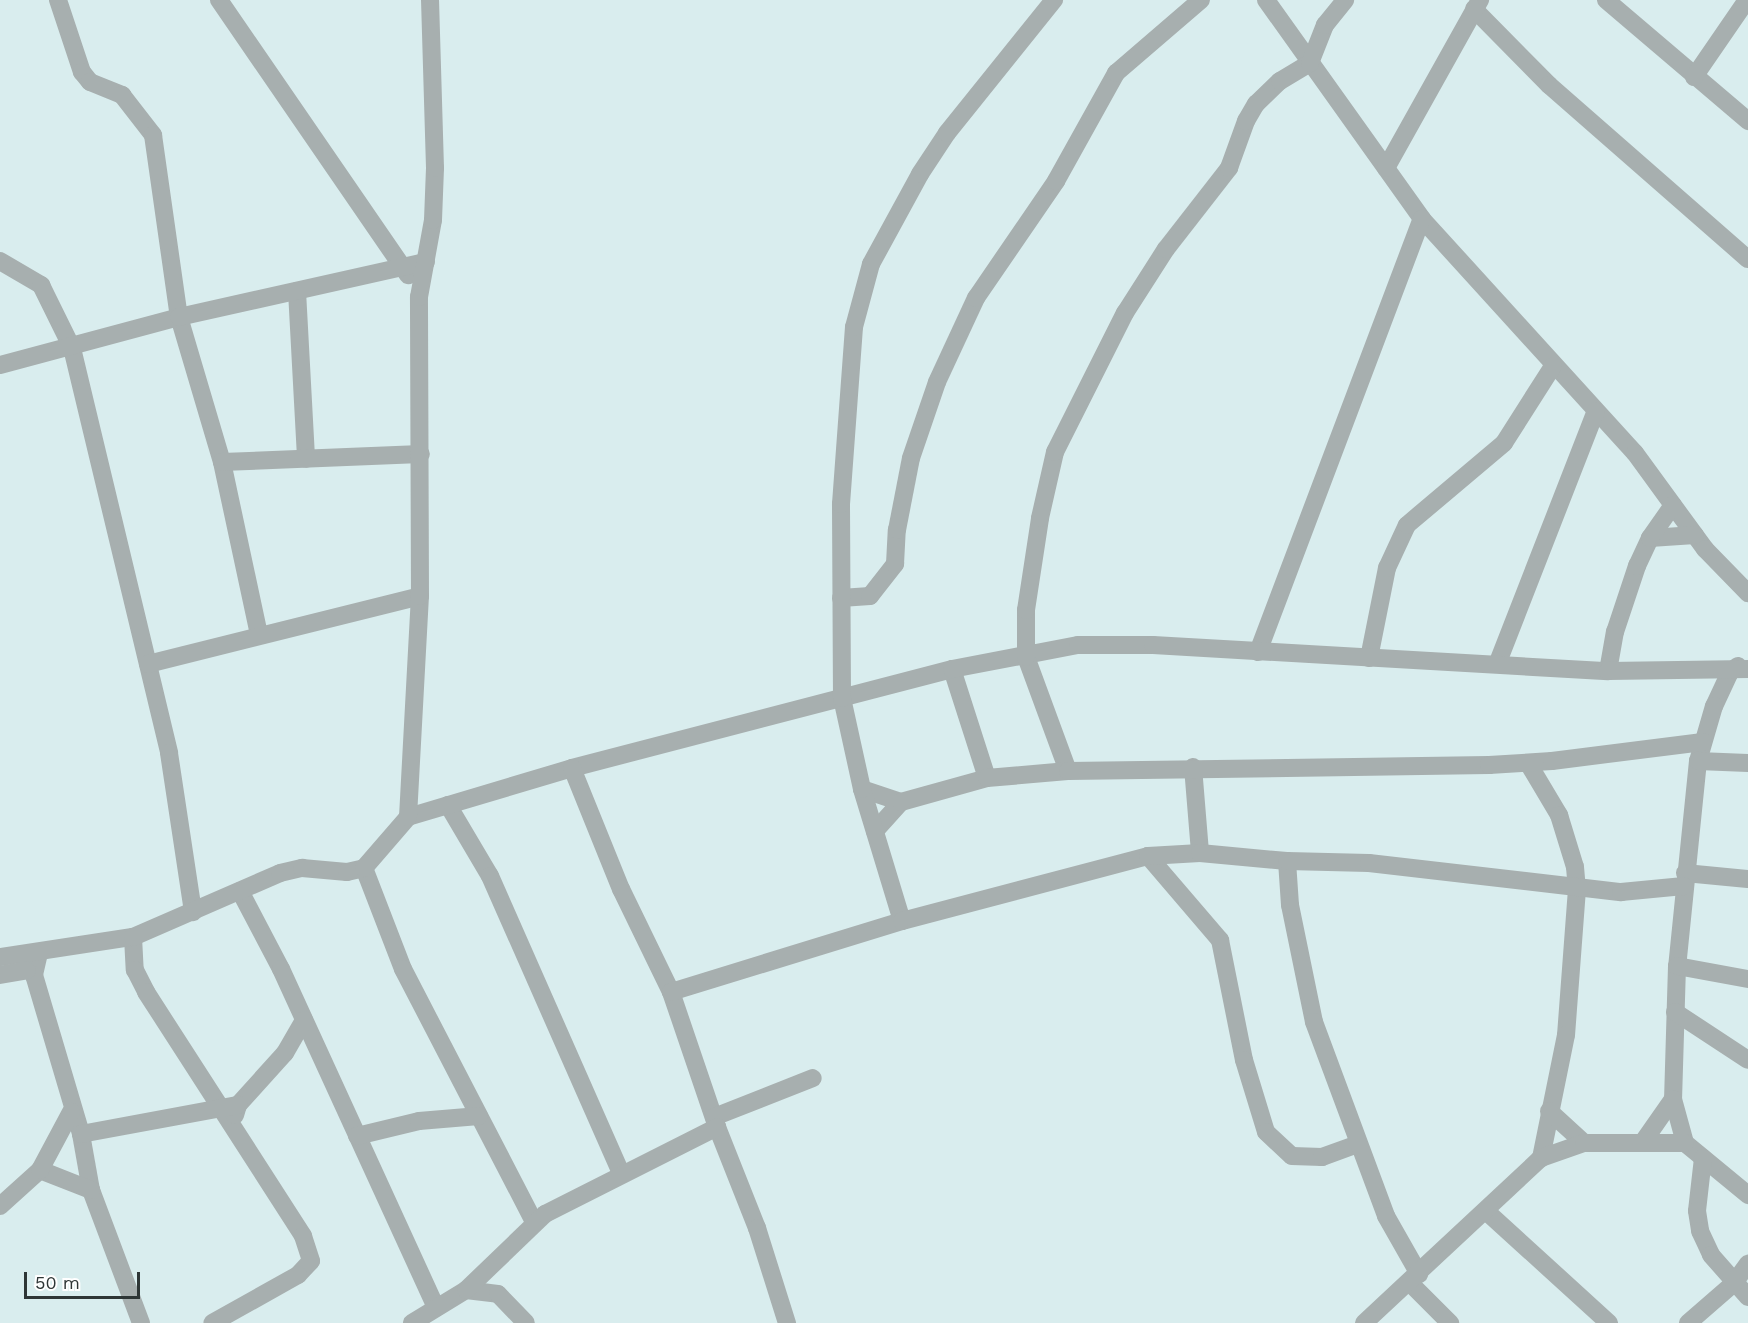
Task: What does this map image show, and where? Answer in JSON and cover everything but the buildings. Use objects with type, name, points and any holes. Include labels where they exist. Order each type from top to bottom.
[{"type":"street","points":[[58,0],[82,72],[90,82],[122,95],[153,135],[179,317],[222,462],[259,635]]},
{"type":"street","points":[[219,0],[404,268],[419,297]]},
{"type":"street","points":[[408,817],[420,596],[419,297],[426,262],[435,168],[430,0]]},
{"type":"street","points":[[902,921],[861,789],[842,698],[846,418],[854,327],[871,264],[886,232],[947,133],[1054,0]]},
{"type":"street","points":[[842,598],[870,596],[895,564],[897,530],[914,448],[937,382],[976,298],[1056,181],[1116,73],[1201,0]]},
{"type":"street","points":[[1266,0],[1422,219],[1553,366],[1635,453],[1695,535],[1748,592]]},
{"type":"street","points":[[1068,771],[1026,657],[1026,610],[1040,518],[1055,452],[1125,313],[1166,249],[1229,168],[1246,121],[1256,104],[1280,81],[1310,63],[1325,25],[1345,0]]},
{"type":"street","points":[[1606,0],[1748,121]]},
{"type":"street","points":[[1694,76],[1748,0]]},
{"type":"street","points":[[1386,168],[1477,5],[1549,85],[1748,259]]},
{"type":"street","points":[[1290,34],[1325,25]]},
{"type":"street","points":[[1258,652],[1294,546],[1352,411],[1422,219]]},
{"type":"street","points":[[0,261],[40,285],[72,348],[169,753],[193,912]]},
{"type":"street","points":[[0,365],[72,348],[179,317],[426,262]]},
{"type":"street","points":[[297,291],[306,459]]},
{"type":"street","points":[[1370,658],[1387,568],[1407,525],[1504,443],[1553,366]]},
{"type":"street","points":[[1498,662],[1596,411]]},
{"type":"street","points":[[222,462],[421,454]]},
{"type":"street","points":[[1608,671],[1626,598],[1650,538],[1673,505]]},
{"type":"street","points":[[1650,538],[1695,535]]},
{"type":"street","points":[[148,664],[420,596]]},
{"type":"street","points":[[5,956],[39,953],[133,937],[240,891],[302,868],[347,872],[364,868],[408,817],[572,768],[952,669],[1026,657],[1078,645],[1498,662],[1608,671],[1739,670]]},
{"type":"street","points":[[1748,658],[1714,706],[1698,761],[1684,879],[1677,966],[1673,1099],[1685,1143],[1748,1195]]},
{"type":"street","points":[[952,669],[987,778]]},
{"type":"street","points":[[875,831],[901,802],[987,778],[1068,771],[1193,767],[1528,763],[1703,742]]},
{"type":"street","points":[[1698,761],[1748,763]]},
{"type":"street","points":[[1528,763],[1559,815],[1575,867],[1576,889],[1566,1035],[1541,1158]]},
{"type":"street","points":[[1193,767],[1200,853]]},
{"type":"street","points":[[572,768],[621,889],[671,992],[715,1122],[757,1228],[787,1323]]},
{"type":"street","points":[[861,789],[901,802]]},
{"type":"street","points":[[448,805],[490,876],[621,1173]]},
{"type":"street","points":[[671,992],[902,921],[1148,856],[1200,853],[1287,861],[1369,863],[1576,889],[1652,891],[1684,879],[1748,879]]},
{"type":"street","points":[[1148,856],[1220,940],[1246,1070],[1266,1132],[1292,1156],[1322,1157],[1357,1144]]},
{"type":"street","points":[[1287,861],[1290,904],[1314,1022],[1357,1144],[1414,1278],[1450,1323]]},
{"type":"street","points":[[364,868],[403,969],[534,1222]]},
{"type":"street","points":[[240,891],[304,1020],[436,1307]]},
{"type":"street","points":[[133,937],[135,970],[146,992],[229,1106],[232,1126],[303,1236],[311,1261],[298,1275],[212,1323]]},
{"type":"street","points":[[39,953],[31,972],[71,1112],[81,1134],[91,1190],[141,1323]]},
{"type":"street","points":[[5,956],[31,972]]},
{"type":"street","points":[[1677,966],[1748,979]]},
{"type":"street","points":[[0,975],[31,972]]},
{"type":"street","points":[[1676,1011],[1748,1060]]},
{"type":"street","points":[[81,1134],[229,1106],[285,1053],[304,1020]]},
{"type":"street","points":[[285,1053],[318,1051]]},
{"type":"street","points":[[412,1323],[466,1290],[534,1222],[715,1122],[813,1078]]},
{"type":"street","points":[[1642,1142],[1673,1099]]},
{"type":"street","points":[[0,1206],[40,1170],[71,1112]]},
{"type":"street","points":[[1549,1112],[1584,1143]]},
{"type":"street","points":[[357,1136],[419,1121],[479,1116]]},
{"type":"street","points":[[1364,1323],[1487,1212],[1541,1158],[1584,1143],[1685,1143]]},
{"type":"street","points":[[1703,1158],[1697,1211],[1700,1231],[1711,1255],[1748,1297]]},
{"type":"street","points":[[40,1170],[91,1190]]},
{"type":"street","points":[[1487,1212],[1609,1323]]},
{"type":"street","points":[[495,1263],[498,1294],[526,1323]]},
{"type":"street","points":[[1688,1323],[1734,1283],[1748,1264]]},
{"type":"street","points":[[466,1290],[498,1294]]}]
